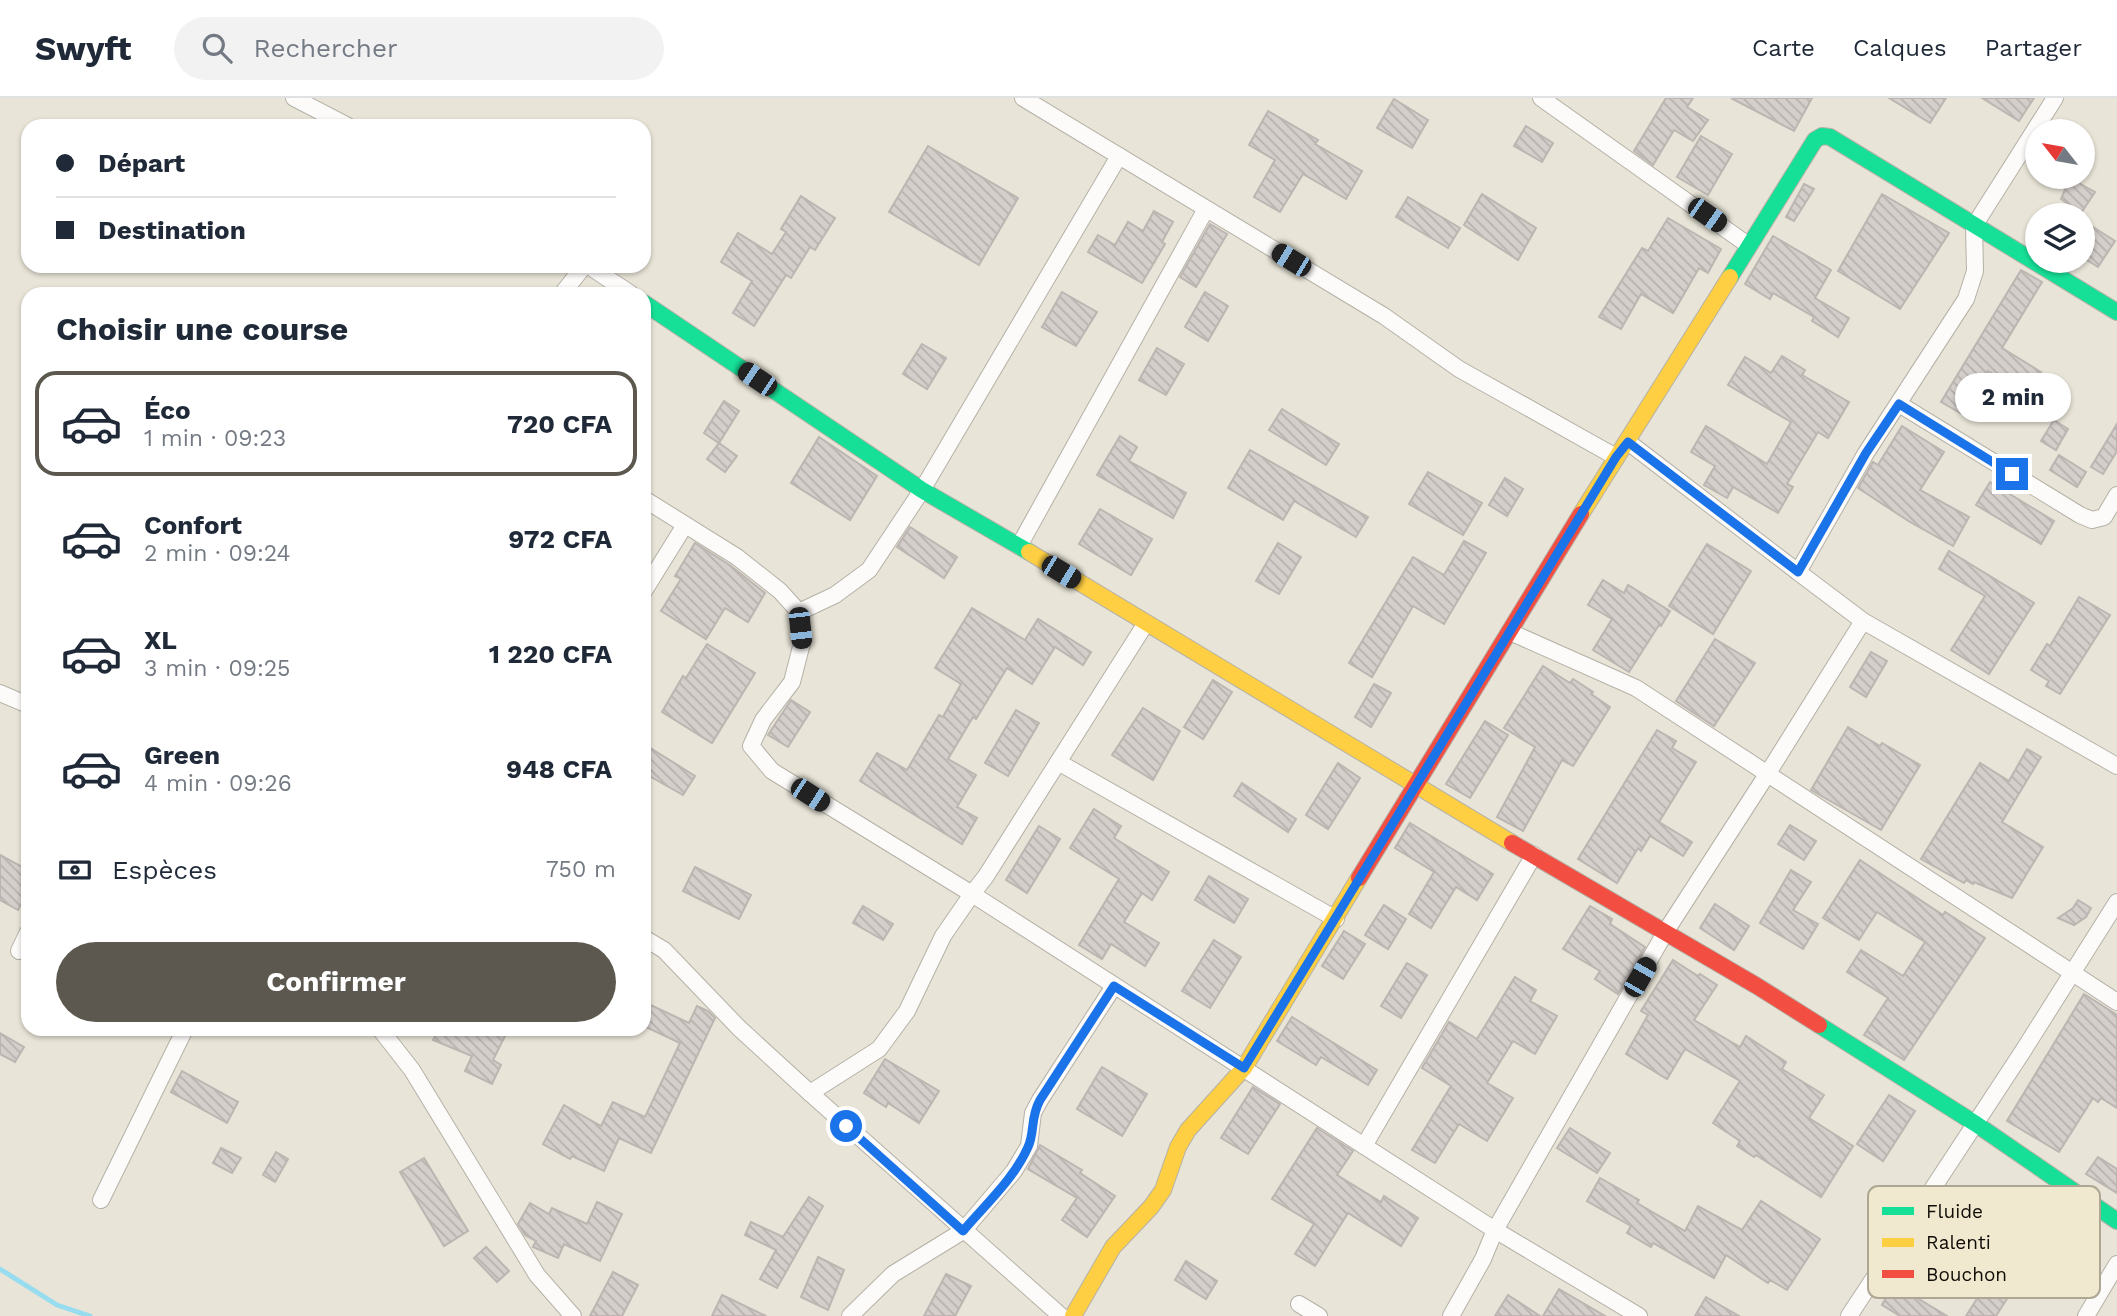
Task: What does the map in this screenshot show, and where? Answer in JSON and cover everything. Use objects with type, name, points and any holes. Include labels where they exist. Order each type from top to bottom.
[{"type":"street","points":[[294,98],[334,119]]},
{"type":"street","points":[[1023,98],[1384,316],[1459,369],[1616,457]]},
{"type":"street","points":[[1541,98],[1748,245]]},
{"type":"street","points":[[1798,572],[1866,453],[1966,299],[1975,271],[1974,226],[2055,98]]},
{"type":"street","points":[[1073,1316],[1113,1247],[1152,1206],[1163,1190],[1178,1147],[1188,1130],[1244,1068],[1616,457],[1628,442],[1815,140],[1822,136],[1830,137],[2117,312]]},
{"type":"street","points":[[799,612],[835,594],[869,570],[922,490],[1119,156]]},
{"type":"street","points":[[1019,546],[1206,209]]},
{"type":"street","points":[[568,287],[578,273]]},
{"type":"street","points":[[600,273],[620,287]]},
{"type":"street","points":[[651,308],[922,490],[965,513],[1416,787],[1666,931],[1976,1124],[2066,1186]]},
{"type":"street","points":[[1899,404],[2080,515],[2092,520],[2104,517],[2117,495]]},
{"type":"street","points":[[1628,442],[1863,621],[2117,766]]},
{"type":"street","points":[[651,503],[737,557],[780,591],[799,612],[802,643],[792,681],[763,720],[751,746],[772,771],[972,894],[1495,1230],[1639,1316]]},
{"type":"street","points":[[651,581],[685,525]]},
{"type":"street","points":[[1451,1316],[1483,1259],[1495,1230],[1666,931],[1863,621]]},
{"type":"street","points":[[810,1093],[879,1049],[907,1011],[943,936],[986,876],[1146,624]]},
{"type":"street","points":[[1510,632],[1636,688],[2117,1002]]},
{"type":"street","points":[[0,693],[21,702]]},
{"type":"street","points":[[1058,762],[1336,919]]},
{"type":"street","points":[[1364,1146],[1534,855]]},
{"type":"street","points":[[1935,1186],[2117,902]]},
{"type":"street","points":[[651,943],[671,957],[739,1028],[810,1093],[1060,1316]]},
{"type":"street","points":[[19,951],[21,947]]},
{"type":"street","points":[[850,1316],[893,1274],[963,1231],[1014,1171],[1029,1146],[1033,1113],[1040,1100],[1114,986]]},
{"type":"street","points":[[101,1200],[182,1036]]},
{"type":"street","points":[[385,1036],[412,1070],[537,1275],[573,1316]]},
{"type":"street","points":[[2100,1209],[2117,1221]]},
{"type":"street","points":[[2100,1292],[2117,1264]]},
{"type":"street","points":[[1849,1316],[1868,1287]]},
{"type":"street","points":[[2085,1316],[2096,1298]]},
{"type":"street","points":[[1299,1304],[1319,1316]]},
{"type":"building","points":[[1666,98],[1693,98],[1687,107],[1708,120],[1693,141],[1674,130],[1653,165],[1634,151]]},
{"type":"building","points":[[1731,98],[1812,98],[1794,131]]},
{"type":"building","points":[[1889,98],[1946,98],[1930,123]]},
{"type":"building","points":[[1982,98],[2034,98],[2019,121]]},
{"type":"building","points":[[1394,99],[1428,120],[1412,148],[1377,128]]},
{"type":"building","points":[[1268,111],[1318,140],[1315,144],[1362,171],[1346,199],[1303,174],[1280,212],[1254,197],[1275,160],[1249,145]]},
{"type":"building","points":[[1526,126],[1553,143],[1542,162],[1514,146]]},
{"type":"building","points":[[1701,136],[1732,154],[1708,195],[1677,177]]},
{"type":"building","points":[[928,146],[1018,198],[979,265],[889,212]]},
{"type":"building","points":[[1804,184],[1814,189],[1794,221],[1786,217]]},
{"type":"building","points":[[2065,189],[2090,189],[2095,192],[2088,203],[2067,203],[2061,199]]},
{"type":"building","points":[[1482,194],[1536,228],[1518,260],[1464,225]]},
{"type":"building","points":[[1882,194],[1949,233],[1900,309],[1838,271]]},
{"type":"building","points":[[801,196],[835,218],[815,250],[810,247],[791,278],[786,275],[754,326],[733,313],[752,281],[721,262],[738,233],[772,254],[786,232],[781,229]]},
{"type":"building","points":[[1408,197],[1460,228],[1448,248],[1396,217]]},
{"type":"building","points":[[1154,211],[1173,222],[1162,242],[1165,244],[1142,283],[1088,252],[1098,235],[1115,245],[1128,222],[1143,231]]},
{"type":"building","points":[[1668,218],[1721,249],[1708,273],[1699,268],[1673,313],[1641,294],[1621,329],[1599,317],[1642,248],[1648,251]]},
{"type":"building","points":[[1210,224],[1227,234],[1196,287],[1180,277]]},
{"type":"building","points":[[2095,228],[2115,241],[2098,267],[2095,265]]},
{"type":"building","points":[[1773,236],[1831,270],[1815,298],[1849,318],[1838,337],[1812,321],[1814,317],[1773,293],[1770,299],[1745,284]]},
{"type":"building","points":[[2021,270],[2042,282],[2002,348],[2041,372],[2027,395],[1988,371],[1962,414],[1941,402]]},
{"type":"building","points":[[1062,292],[1097,312],[1076,346],[1042,327]]},
{"type":"building","points":[[1205,292],[1228,306],[1208,341],[1185,327]]},
{"type":"building","points":[[922,344],[946,358],[927,389],[903,374]]},
{"type":"building","points":[[1157,348],[1184,364],[1166,395],[1139,380]]},
{"type":"building","points":[[1782,356],[1805,370],[1802,375],[1849,402],[1828,438],[1818,432],[1787,484],[1793,487],[1778,513],[1733,487],[1727,498],[1704,485],[1715,466],[1691,452],[1706,426],[1767,464],[1791,422],[1728,385],[1745,357],[1771,373]]},
{"type":"building","points":[[724,401],[739,411],[719,443],[704,433]]},
{"type":"building","points":[[1282,409],[1339,444],[1326,465],[1269,430]]},
{"type":"building","points":[[2054,420],[2068,429],[2056,450],[2041,441]]},
{"type":"building","points":[[2117,424],[2117,451],[2103,474],[2091,467]]},
{"type":"building","points":[[1902,426],[1944,452],[1920,490],[1969,517],[1953,546],[1858,488],[1873,462],[1878,465]]},
{"type":"building","points":[[1120,436],[1137,447],[1129,461],[1186,493],[1173,518],[1097,475]]},
{"type":"building","points":[[819,437],[877,476],[850,520],[791,483]]},
{"type":"building","points":[[719,443],[737,456],[725,472],[707,459]]},
{"type":"building","points":[[1250,450],[1368,517],[1356,537],[1294,501],[1283,520],[1228,488]]},
{"type":"building","points":[[2059,455],[2086,472],[2077,487],[2050,470]]},
{"type":"building","points":[[1428,472],[1482,503],[1463,535],[1409,504]]},
{"type":"building","points":[[1505,478],[1523,489],[1507,516],[1489,505]]},
{"type":"building","points":[[1990,482],[2054,521],[2041,544],[1976,505]]},
{"type":"building","points":[[1100,509],[1152,539],[1131,575],[1079,544]]},
{"type":"building","points":[[910,527],[957,557],[944,578],[897,547]]},
{"type":"building","points":[[1464,541],[1486,553],[1444,624],[1413,606],[1372,677],[1349,663],[1413,557],[1444,575]]},
{"type":"building","points":[[695,543],[731,566],[765,593],[748,622],[725,608],[706,639],[661,611],[681,579],[675,576]]},
{"type":"building","points":[[1278,543],[1301,557],[1279,594],[1256,581]]},
{"type":"building","points":[[1707,544],[1751,571],[1713,634],[1669,606]]},
{"type":"building","points":[[1949,551],[2034,603],[1989,674],[1951,650],[1985,596],[1939,569]]},
{"type":"building","points":[[1603,580],[1624,593],[1628,585],[1670,611],[1629,672],[1593,650],[1612,619],[1588,605]]},
{"type":"building","points":[[2079,597],[2110,615],[2060,694],[2046,686],[2049,681],[2031,670],[2047,644],[2050,646]]},
{"type":"building","points":[[972,608],[1025,640],[1038,619],[1091,652],[1083,665],[1055,647],[1032,684],[1007,668],[976,719],[973,717],[948,759],[976,775],[957,807],[977,818],[962,844],[860,781],[877,753],[907,770],[939,715],[943,717],[961,684],[935,668]]},
{"type":"building","points":[[1715,639],[1755,663],[1714,726],[1676,701]]},
{"type":"building","points":[[707,644],[755,673],[712,743],[662,712],[683,676],[686,678]]},
{"type":"building","points":[[1871,652],[1887,661],[1866,697],[1850,687]]},
{"type":"building","points":[[1543,666],[1570,683],[1573,679],[1610,707],[1573,766],[1562,760],[1523,831],[1497,817],[1535,747],[1504,728]]},
{"type":"building","points":[[1213,680],[1232,692],[1203,739],[1184,727]]},
{"type":"building","points":[[1374,684],[1391,693],[1371,727],[1355,717]]},
{"type":"building","points":[[791,700],[810,712],[788,747],[768,735]]},
{"type":"building","points":[[1143,708],[1180,731],[1153,780],[1112,755]]},
{"type":"building","points":[[1016,710],[1039,723],[1008,776],[985,763]]},
{"type":"building","points":[[1485,721],[1508,735],[1470,798],[1446,784]]},
{"type":"building","points":[[1848,727],[1920,765],[1881,830],[1811,790]]},
{"type":"building","points":[[1657,730],[1676,741],[1672,748],[1696,762],[1659,822],[1692,842],[1683,856],[1650,836],[1641,851],[1638,848],[1617,883],[1578,859]]},
{"type":"building","points":[[651,748],[695,776],[683,795],[651,777]]},
{"type":"building","points":[[2027,749],[2041,757],[2002,822],[2043,847],[2012,898],[1974,882],[1973,884],[1966,880],[1964,883],[1921,859],[1980,763],[2009,781]]},
{"type":"building","points":[[1338,763],[1360,778],[1328,829],[1306,815]]},
{"type":"building","points":[[1242,783],[1296,819],[1288,832],[1234,796]]},
{"type":"building","points":[[1094,809],[1121,826],[1114,838],[1169,872],[1152,900],[1142,893],[1124,922],[1159,943],[1145,966],[1111,944],[1102,959],[1079,945],[1119,879],[1070,848]]},
{"type":"building","points":[[1410,823],[1493,874],[1477,900],[1456,887],[1431,928],[1409,914],[1434,872],[1395,848]]},
{"type":"building","points":[[1790,825],[1816,841],[1804,860],[1778,844]]},
{"type":"building","points":[[1039,826],[1060,839],[1027,893],[1006,880]]},
{"type":"building","points":[[0,855],[21,866],[21,905],[18,910],[0,900]]},
{"type":"building","points":[[1860,860],[1943,915],[1945,912],[1985,938],[1904,1060],[1864,1035],[1888,998],[1847,972],[1861,950],[1903,976],[1925,942],[1877,912],[1859,940],[1823,918]]},
{"type":"building","points":[[695,867],[751,895],[739,919],[683,891]]},
{"type":"building","points":[[1791,870],[1811,882],[1793,910],[1818,924],[1803,949],[1760,923]]},
{"type":"building","points":[[1209,876],[1248,899],[1234,923],[1195,900]]},
{"type":"building","points":[[2078,900],[2091,908],[2086,917],[2074,925],[2058,918],[2073,908]]},
{"type":"building","points":[[1715,904],[1749,926],[1734,950],[1700,928]]},
{"type":"building","points":[[1384,905],[1406,919],[1388,949],[1365,935]]},
{"type":"building","points":[[863,906],[893,924],[883,940],[853,923]]},
{"type":"building","points":[[1590,906],[1612,919],[1610,924],[1645,947],[1618,994],[1595,979],[1600,971],[1563,949]]},
{"type":"building","points":[[1344,931],[1365,944],[1343,979],[1322,966]]},
{"type":"building","points":[[1214,940],[1241,957],[1210,1008],[1182,991]]},
{"type":"building","points":[[1673,960],[1717,985],[1694,1020],[1740,1047],[1746,1036],[1786,1062],[1782,1069],[1824,1095],[1809,1118],[1853,1146],[1821,1197],[1756,1155],[1754,1157],[1737,1146],[1740,1141],[1713,1123],[1740,1081],[1685,1049],[1667,1079],[1626,1054],[1648,1015],[1641,1011]]},
{"type":"building","points":[[1407,963],[1427,975],[1401,1018],[1381,1006]]},
{"type":"building","points":[[1515,977],[1536,990],[1530,1001],[1557,1016],[1535,1054],[1513,1041],[1487,1083],[1513,1098],[1487,1141],[1459,1124],[1435,1163],[1412,1150],[1451,1086],[1422,1068],[1449,1022],[1477,1039]]},
{"type":"building","points":[[2084,994],[2117,1015],[2117,1108],[2101,1098],[2098,1102],[2093,1098],[2059,1152],[2007,1121]]},
{"type":"building","points":[[651,1005],[689,1023],[697,1006],[715,1018],[651,1153],[619,1138],[604,1171],[572,1156],[570,1159],[543,1144],[564,1105],[601,1126],[613,1102],[645,1117],[680,1043],[651,1029]]},
{"type":"building","points":[[1292,1017],[1377,1070],[1368,1085],[1321,1057],[1316,1065],[1277,1041]]},
{"type":"building","points":[[0,1033],[24,1047],[15,1062],[0,1054]]},
{"type":"building","points":[[435,1036],[505,1036],[493,1060],[501,1065],[492,1084],[465,1071],[472,1056],[433,1040]]},
{"type":"building","points":[[885,1059],[939,1091],[919,1123],[888,1103],[886,1107],[864,1093]]},
{"type":"building","points":[[1102,1067],[1147,1094],[1122,1136],[1077,1109]]},
{"type":"building","points":[[182,1071],[238,1102],[227,1123],[171,1092]]},
{"type":"building","points":[[1253,1087],[1280,1104],[1248,1154],[1221,1138]]},
{"type":"building","points":[[1889,1095],[1915,1111],[1883,1161],[1857,1144]]},
{"type":"building","points":[[1317,1128],[1353,1151],[1337,1175],[1381,1202],[1384,1196],[1418,1218],[1401,1246],[1348,1213],[1315,1266],[1295,1254],[1314,1224],[1272,1199]]},
{"type":"building","points":[[1570,1128],[1610,1153],[1597,1173],[1557,1148]]},
{"type":"building","points":[[1040,1145],[1082,1170],[1080,1173],[1115,1196],[1087,1237],[1062,1220],[1077,1198],[1028,1169]]},
{"type":"building","points":[[221,1148],[241,1158],[232,1173],[213,1163]]},
{"type":"building","points":[[276,1152],[288,1159],[275,1182],[263,1175]]},
{"type":"building","points":[[2098,1157],[2117,1169],[2117,1193],[2086,1174]]},
{"type":"building","points":[[424,1158],[468,1231],[444,1246],[400,1172]]},
{"type":"building","points":[[1600,1178],[1685,1231],[1698,1206],[1742,1230],[1761,1201],[1820,1239],[1787,1290],[1770,1280],[1768,1283],[1726,1255],[1714,1278],[1653,1243],[1651,1247],[1627,1233],[1631,1226],[1587,1201]]},
{"type":"building","points":[[809,1197],[823,1206],[777,1288],[760,1279],[776,1250],[745,1235],[751,1222],[783,1237]]},
{"type":"building","points":[[597,1202],[622,1214],[600,1261],[564,1244],[558,1258],[533,1247],[536,1241],[525,1235],[518,1224],[530,1203],[549,1214],[552,1208],[587,1224]]},
{"type":"building","points":[[486,1247],[509,1271],[497,1282],[474,1258]]},
{"type":"building","points":[[818,1257],[844,1270],[828,1310],[801,1297]]},
{"type":"building","points":[[1186,1261],[1217,1281],[1206,1299],[1175,1280]]},
{"type":"building","points":[[613,1272],[638,1285],[622,1316],[590,1316]]},
{"type":"building","points":[[946,1274],[971,1286],[955,1316],[924,1316]]},
{"type":"building","points":[[1559,1289],[1605,1316],[1543,1316]]},
{"type":"building","points":[[722,1295],[766,1316],[712,1316]]},
{"type":"building","points":[[1508,1295],[1540,1316],[1495,1316]]},
{"type":"building","points":[[1706,1297],[1739,1316],[1695,1316]]},
{"type":"building","points":[[1886,1298],[1917,1298],[1947,1316],[1900,1316],[1882,1305]]},
{"type":"building","points":[[1977,1298],[2007,1298],[1996,1316],[1966,1316]]},
{"type":"waterway","points":[[0,1269],[57,1305],[90,1316]]},
{"type":"traffic: fast","points":[[1730,277],[1815,140],[1822,136],[1830,137],[2117,312]]},
{"type":"traffic: fast","points":[[651,308],[922,490],[1029,552]]},
{"type":"traffic: fast","points":[[1819,1025],[1976,1124],[2066,1186]]},
{"type":"traffic: fast","points":[[2100,1209],[2117,1221]]},
{"type":"traffic: slow","points":[[1581,514],[1730,277]]},
{"type":"traffic: slow","points":[[1029,552],[1512,843]]},
{"type":"traffic: slow","points":[[1073,1316],[1113,1247],[1151,1207],[1163,1190],[1178,1147],[1188,1130],[1244,1068],[1359,878]]},
{"type":"traffic: jam","points":[[1359,878],[1581,514]]},
{"type":"traffic: jam","points":[[1512,843],[1819,1025]]},
{"type":"route","points":[[846,1126],[963,1231],[1014,1171],[1029,1146],[1033,1113],[1040,1100],[1114,986],[1244,1068],[1616,457],[1628,442],[1798,572],[1866,453],[1899,404],[2012,474]]}]
